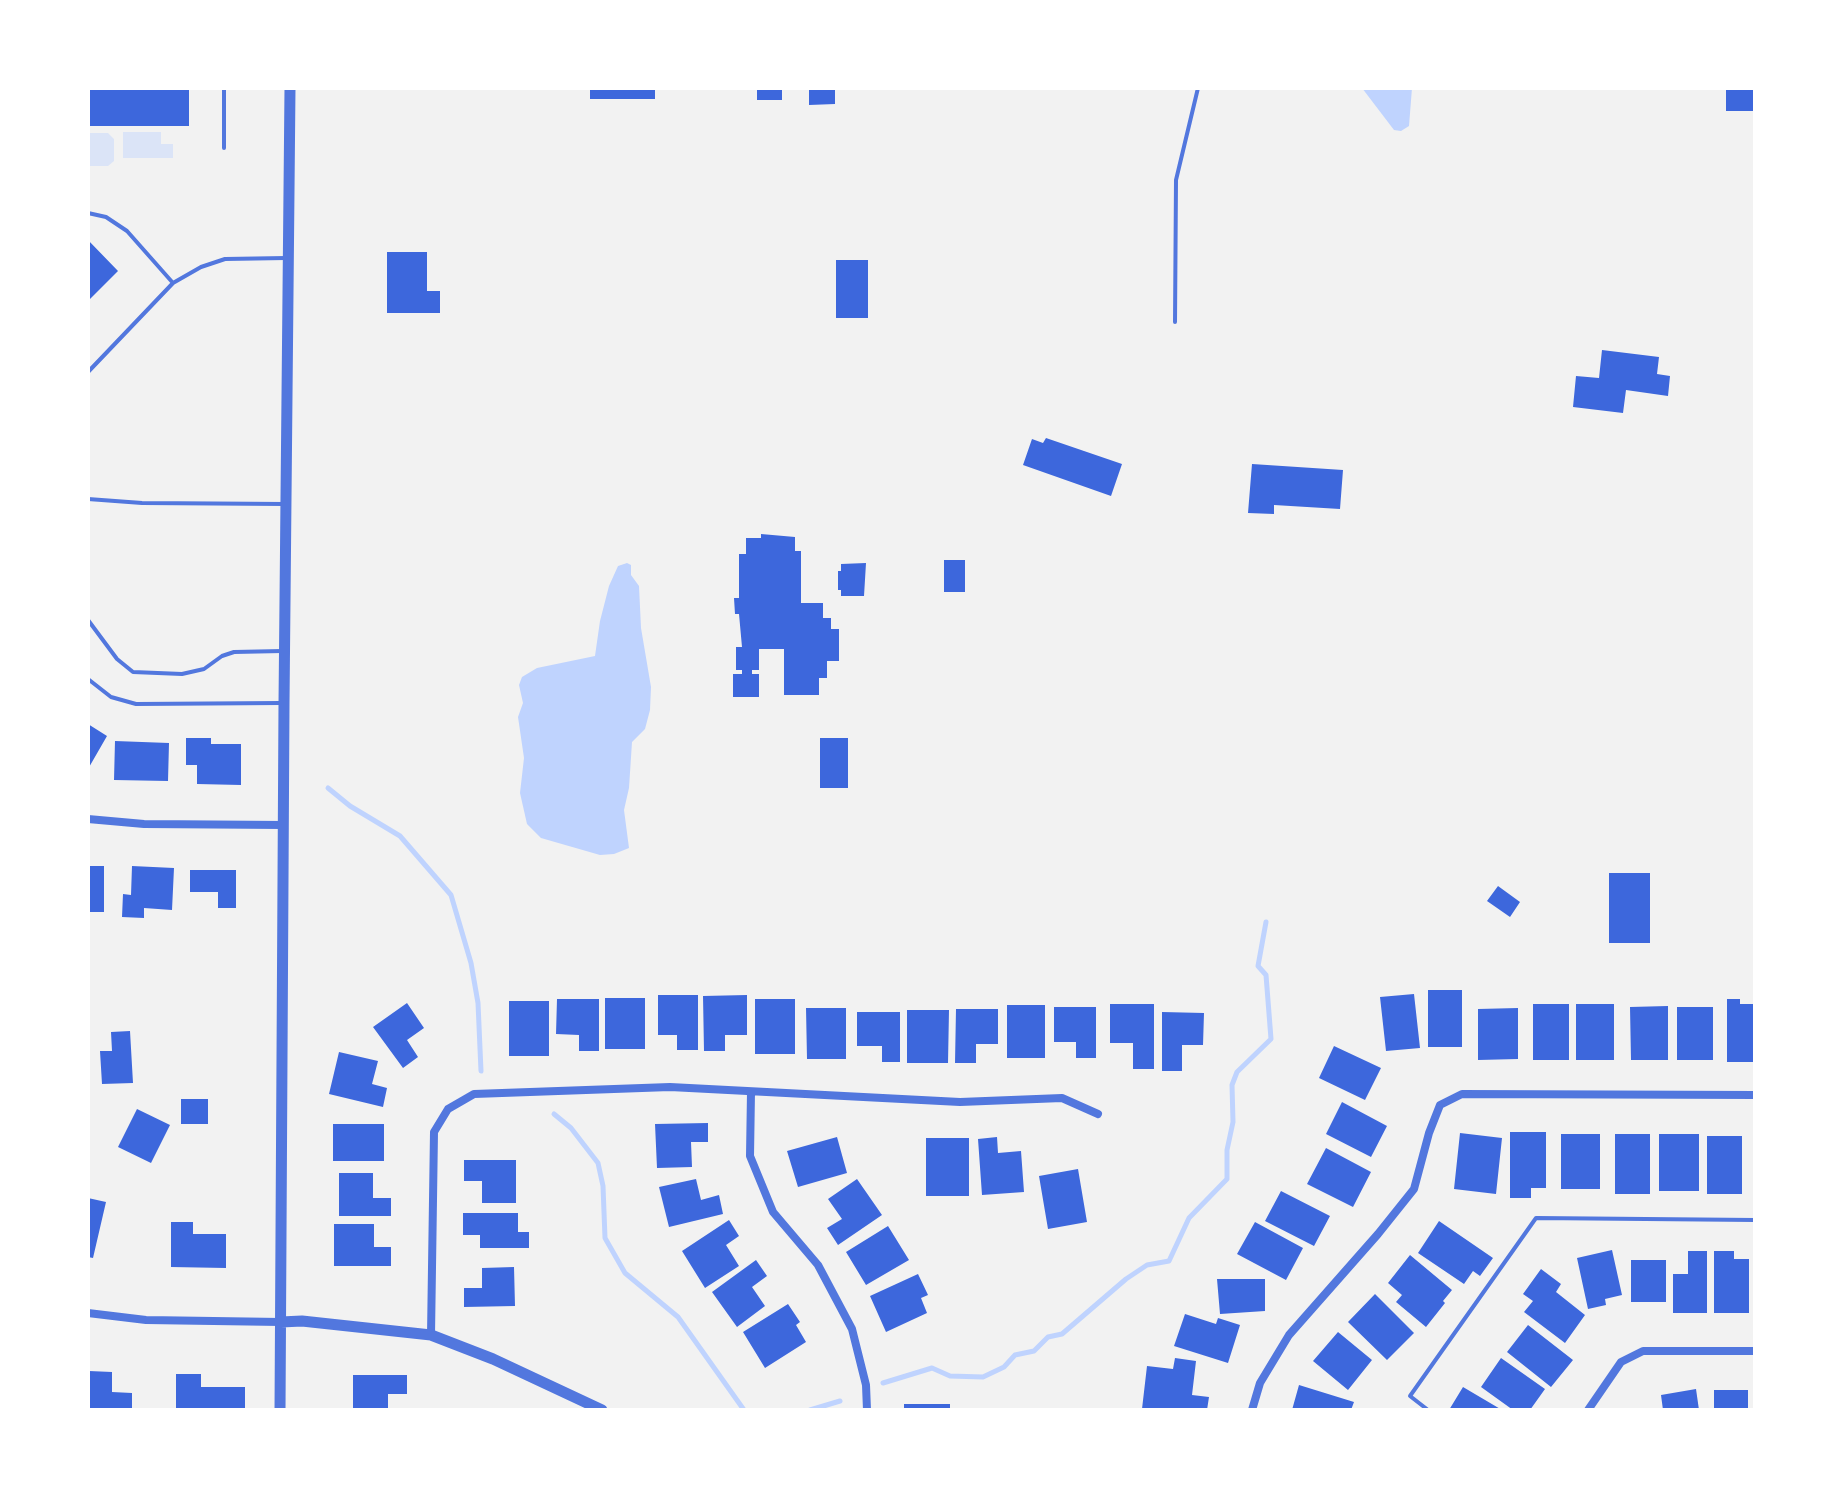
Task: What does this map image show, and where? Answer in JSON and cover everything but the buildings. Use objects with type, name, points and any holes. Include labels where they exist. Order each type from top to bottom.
[{"type":"street","points":[[280,1410],[290,88]]},
{"type":"street","points":[[88,819],[144,824],[283,825]]},
{"type":"street","points":[[431,1335],[434,1132],[448,1109],[474,1094],[670,1087],[960,1102],[1062,1098],[1098,1114]]},
{"type":"street","points":[[751,1092],[750,1156],[773,1212],[818,1265],[852,1329],[866,1385],[867,1410]]},
{"type":"street","points":[[1252,1410],[1260,1383],[1289,1335],[1414,1189],[1440,1105],[1462,1094],[1755,1095]]},
{"type":"street","points":[[88,1313],[146,1320],[302,1321],[431,1335],[493,1359],[602,1410]]},
{"type":"street","points":[[1588,1410],[1621,1362],[1643,1351],[1755,1351]]},
{"type":"lane","points":[[224,88],[224,148]]},
{"type":"lane","points":[[1175,322],[1176,180],[1198,88]]},
{"type":"lane","points":[[88,213],[106,217],[127,231],[173,283]]},
{"type":"lane","points":[[88,372],[173,283],[201,267],[225,259],[289,258]]},
{"type":"lane","points":[[88,499],[142,503],[286,504]]},
{"type":"lane","points":[[88,620],[117,659],[133,672],[182,674],[204,669],[222,656],[234,652],[284,651]]},
{"type":"lane","points":[[88,679],[111,697],[136,704],[284,703]]},
{"type":"lane","points":[[1428,1410],[1410,1396],[1536,1218],[1755,1220]]},
{"type":"shaded area","points":[[123,132],[161,132],[161,144],[173,144],[173,158],[123,158]]},
{"type":"shaded area","points":[[88,133],[108,133],[114,139],[114,161],[108,166],[88,166]]},
{"type":"water","points":[[1362,88],[1412,88],[1409,126],[1401,131],[1394,130]]},
{"type":"water","points":[[631,565],[631,575],[639,586],[641,628],[651,687],[650,710],[645,729],[632,742],[624,810],[629,848],[600,855],[541,838],[527,824],[520,793],[524,758],[518,717],[523,703],[519,685],[522,677],[537,668],[595,656],[609,586],[618,566]]},
{"type":"waterway","points":[[328,788],[350,806],[400,836],[451,895],[471,963],[478,1003],[481,1071]]},
{"type":"waterway","points":[[883,1383],[932,1368],[950,1376],[983,1377],[1004,1367],[1015,1355],[1034,1351],[1048,1337],[1062,1334],[1147,1265],[1169,1261],[1189,1218],[1227,1179],[1227,1150],[1233,1122],[1232,1085],[1237,1072],[1271,1039],[1266,975],[1258,966],[1266,922]]},
{"type":"waterway","points":[[554,1114],[571,1128],[598,1163],[603,1186],[605,1238],[625,1273],[678,1317],[744,1410]]},
{"type":"waterway","points":[[810,1410],[840,1401]]}]
